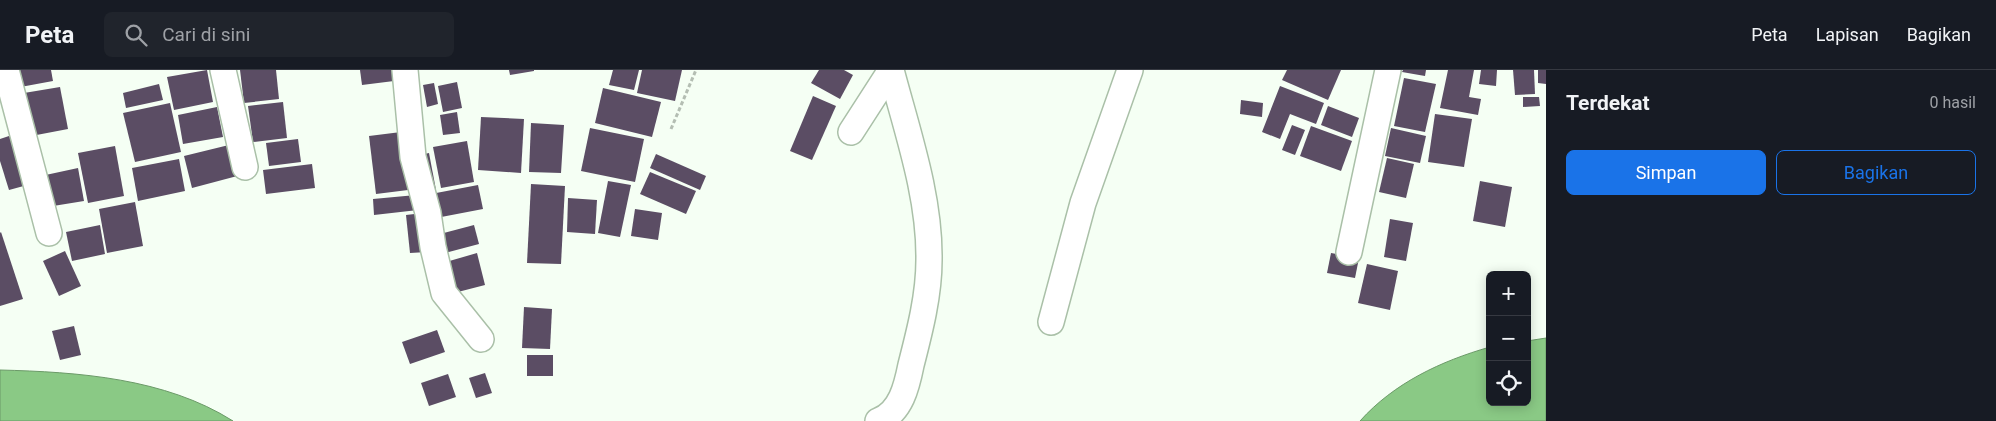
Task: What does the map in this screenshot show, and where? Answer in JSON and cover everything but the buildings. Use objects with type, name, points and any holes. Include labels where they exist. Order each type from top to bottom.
[{"type":"street","points":[[6,70],[8,116],[49,233]]},
{"type":"street","points":[[223,70],[246,167]]},
{"type":"street","points":[[405,70],[413,157],[428,213],[433,248],[444,293],[481,339]]},
{"type":"street","points":[[851,132],[891,70]]},
{"type":"street","points":[[878,421],[895,407],[904,393],[923,315],[929,259],[923,192],[891,70]]},
{"type":"street","points":[[1051,322],[1083,204],[1130,70]]},
{"type":"street","points":[[1349,252],[1388,70]]},
{"type":"path","points":[[671,129],[696,70]]},
{"type":"shaded area","points":[[1546,338],[1546,421],[1360,421],[1388,395],[1419,375],[1454,359],[1486,348],[1486,406],[1531,406],[1531,340]]},
{"type":"shaded area","points":[[0,370],[90,376],[150,386],[179,395],[233,421],[0,421]]}]
